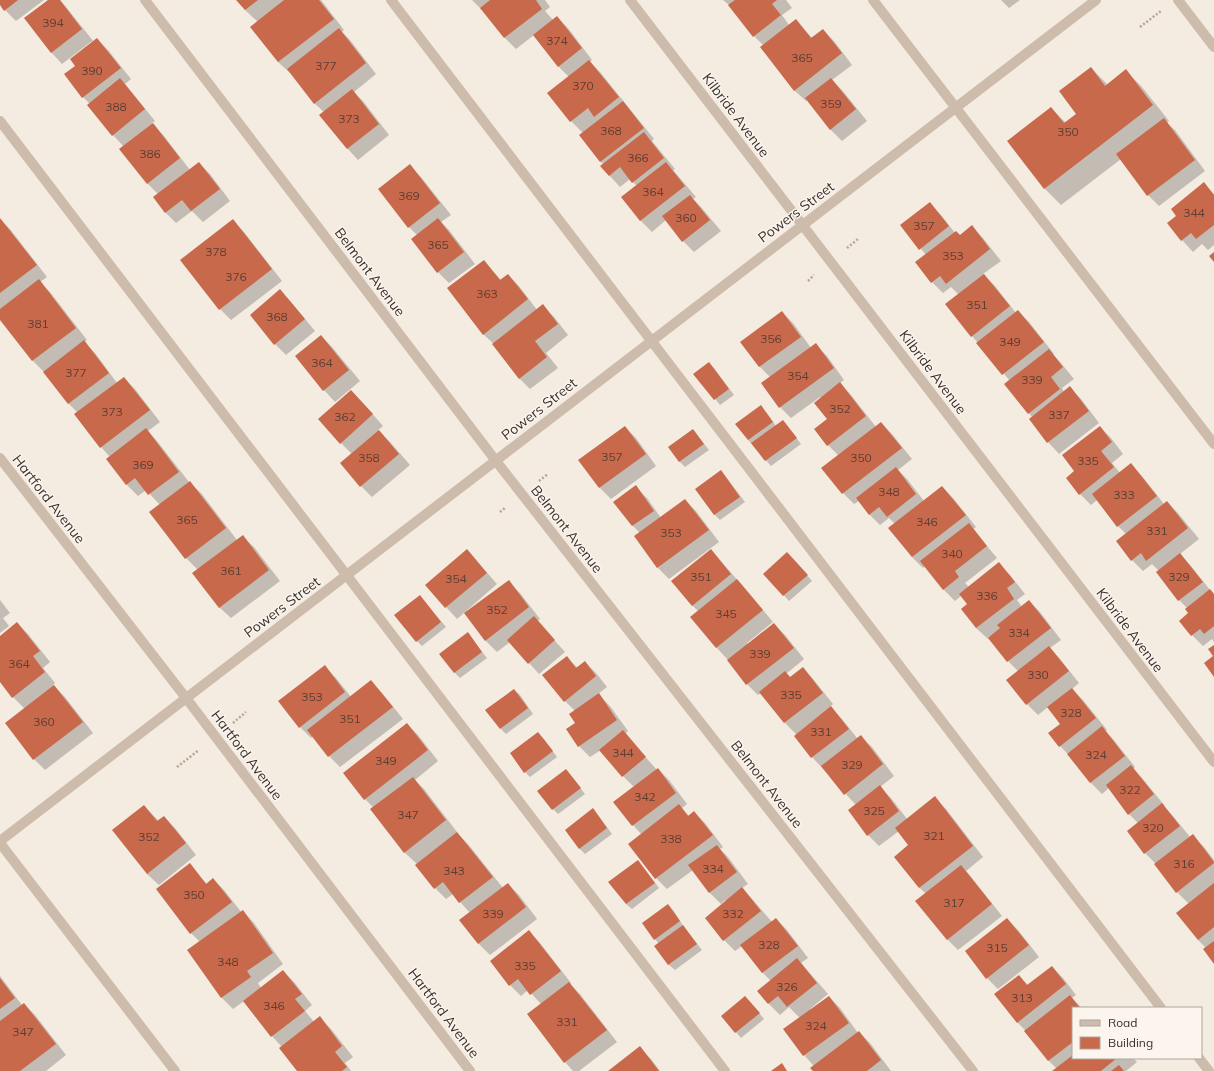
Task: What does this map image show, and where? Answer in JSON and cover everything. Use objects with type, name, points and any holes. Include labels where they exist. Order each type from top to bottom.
[{"type":"street","name":"Belmont Avenue","points":[[145,0],[496,461],[973,1071]]},
{"type":"street","points":[[391,0],[1160,1007]]},
{"type":"street","name":"Kilbride Avenue","points":[[630,0],[1214,762]]},
{"type":"street","points":[[873,0],[1214,444]]},
{"type":"street","name":"Powers Street","points":[[0,842],[1096,0]]},
{"type":"street","points":[[1178,0],[1214,47]]},
{"type":"street","points":[[0,121],[725,1071]]},
{"type":"street","name":"Hartford Avenue","points":[[0,458],[186,698],[470,1071]]},
{"type":"street","points":[[0,842],[175,1071]]},
{"type":"street","points":[[1200,1059],[1209,1071]]},
{"type":"path","points":[[1140,27],[1164,9]]},
{"type":"building","points":[[0,0],[18,0],[4,11],[0,5]]},
{"type":"building","points":[[48,0],[60,0],[82,29],[51,53],[24,18]]},
{"type":"building","points":[[236,0],[258,0],[245,10]]},
{"type":"building","points":[[284,0],[319,0],[334,19],[278,62],[250,27]]},
{"type":"building","points":[[490,0],[536,0],[542,9],[504,38],[480,8]]},
{"type":"building","points":[[735,0],[777,0],[772,4],[781,15],[753,37],[728,5]]},
{"type":"building","points":[[557,16],[582,48],[558,67],[533,35]]},
{"type":"building","points":[[796,19],[811,38],[823,29],[842,53],[794,91],[760,47]]},
{"type":"building","points":[[339,28],[366,63],[314,104],[287,69]]},
{"type":"building","points":[[97,38],[121,68],[82,98],[64,74],[75,66],[70,59]]},
{"type":"building","points":[[589,60],[619,97],[594,117],[588,108],[570,122],[547,93]]},
{"type":"building","points":[[1091,67],[1105,86],[1126,69],[1153,105],[1044,189],[1007,141],[1051,107],[1064,123],[1076,114],[1059,91]]},
{"type":"building","points":[[120,78],[145,109],[112,136],[87,105]]},
{"type":"building","points":[[831,78],[856,109],[830,130],[805,98]]},
{"type":"building","points":[[352,89],[379,124],[347,149],[319,115]]},
{"type":"building","points":[[623,101],[644,128],[600,162],[579,135]]},
{"type":"building","points":[[1164,118],[1195,160],[1147,196],[1116,154]]},
{"type":"building","points":[[153,123],[180,158],[147,184],[119,149]]},
{"type":"building","points":[[644,132],[664,158],[632,183],[620,167],[609,176],[600,166]]},
{"type":"building","points":[[199,162],[220,189],[191,211],[182,200],[165,213],[153,197]]},
{"type":"building","points":[[666,162],[685,186],[640,221],[621,197]]},
{"type":"building","points":[[410,164],[440,203],[408,228],[378,189]]},
{"type":"building","points":[[1204,182],[1214,195],[1214,225],[1196,239],[1191,233],[1181,241],[1167,223],[1176,216],[1171,209]]},
{"type":"building","points":[[690,195],[710,220],[682,242],[662,216]]},
{"type":"building","points":[[930,202],[949,226],[919,250],[900,225]]},
{"type":"building","points":[[0,218],[37,265],[0,293]]},
{"type":"building","points":[[438,218],[464,252],[437,273],[411,239]]},
{"type":"building","points":[[233,219],[272,269],[219,310],[180,260]]},
{"type":"building","points":[[972,225],[990,249],[946,284],[940,276],[931,283],[915,262],[956,231],[960,235]]},
{"type":"building","points":[[1214,252],[1214,262],[1209,256]]},
{"type":"building","points":[[484,260],[500,280],[508,274],[528,299],[483,335],[447,288]]},
{"type":"building","points":[[984,274],[1010,306],[971,337],[945,304]]},
{"type":"building","points":[[39,279],[76,328],[32,361],[0,320],[0,309]]},
{"type":"building","points":[[280,289],[305,319],[274,345],[250,315]]},
{"type":"building","points":[[543,304],[558,324],[535,341],[547,357],[519,379],[492,344]]},
{"type":"building","points":[[1018,310],[1044,342],[1002,375],[976,343]]},
{"type":"building","points":[[782,311],[801,337],[759,367],[740,342]]},
{"type":"building","points":[[321,335],[349,370],[323,391],[295,356]]},
{"type":"building","points":[[84,340],[109,373],[68,404],[43,372]]},
{"type":"building","points":[[816,343],[834,368],[779,408],[761,383]]},
{"type":"building","points":[[1049,349],[1063,367],[1051,377],[1060,389],[1028,414],[1004,384]]},
{"type":"building","points":[[709,362],[729,389],[714,400],[693,374]]},
{"type":"building","points":[[124,377],[150,410],[100,448],[74,414]]},
{"type":"building","points":[[840,382],[866,416],[827,446],[814,429],[827,419],[814,403]]},
{"type":"building","points":[[1070,386],[1089,411],[1047,443],[1029,419]]},
{"type":"building","points":[[351,390],[373,414],[340,444],[318,419]]},
{"type":"building","points":[[761,405],[773,422],[748,440],[735,424]]},
{"type":"building","points":[[783,420],[797,438],[765,461],[751,443]]},
{"type":"building","points":[[881,422],[902,448],[842,494],[821,468]]},
{"type":"building","points":[[625,426],[646,454],[599,488],[578,460]]},
{"type":"building","points":[[1100,426],[1112,442],[1101,451],[1114,467],[1079,495],[1066,478],[1074,471],[1062,455]]},
{"type":"building","points":[[146,428],[179,472],[148,495],[135,478],[126,485],[106,459]]},
{"type":"building","points":[[693,429],[704,444],[679,462],[668,447]]},
{"type":"building","points":[[379,430],[399,454],[360,487],[340,463]]},
{"type":"building","points":[[1131,463],[1157,496],[1117,527],[1092,494]]},
{"type":"building","points":[[896,467],[916,494],[887,517],[879,507],[869,515],[856,498]]},
{"type":"building","points":[[721,470],[740,497],[714,515],[695,489]]},
{"type":"building","points":[[190,481],[226,528],[185,559],[149,512]]},
{"type":"building","points":[[636,485],[654,511],[632,526],[613,502]]},
{"type":"building","points":[[942,486],[966,515],[912,557],[888,528]]},
{"type":"building","points":[[685,499],[709,530],[657,568],[634,536]]},
{"type":"building","points":[[1167,501],[1188,528],[1146,561],[1141,553],[1131,561],[1116,541]]},
{"type":"building","points":[[969,523],[987,546],[955,571],[959,577],[943,590],[920,561]]},
{"type":"building","points":[[243,535],[269,570],[219,608],[192,573]]},
{"type":"building","points":[[467,549],[487,573],[445,608],[425,585]]},
{"type":"building","points":[[711,549],[731,574],[692,606],[671,581]]},
{"type":"building","points":[[787,552],[808,575],[783,596],[763,574]]},
{"type":"building","points":[[1180,553],[1203,582],[1178,601],[1156,572]]},
{"type":"building","points":[[999,562],[1015,582],[1007,588],[1014,599],[976,628],[961,609],[967,604],[959,594]]},
{"type":"building","points":[[737,579],[763,610],[716,648],[690,617]]},
{"type":"building","points":[[509,580],[529,607],[485,641],[464,613]]},
{"type":"building","points":[[1210,589],[1214,594],[1214,626],[1204,634],[1200,629],[1191,636],[1179,621],[1188,613],[1185,609]]},
{"type":"building","points":[[420,595],[441,622],[416,642],[394,615]]},
{"type":"building","points":[[1029,600],[1051,628],[1007,662],[988,638],[1000,628],[997,625]]},
{"type":"building","points":[[534,616],[555,640],[528,664],[507,640]]},
{"type":"building","points":[[17,622],[40,651],[33,656],[45,672],[12,698],[0,682],[0,636]]},
{"type":"building","points":[[774,623],[794,648],[746,685],[727,660]]},
{"type":"building","points":[[468,632],[482,652],[454,673],[439,654]]},
{"type":"building","points":[[1214,645],[1214,677],[1204,663],[1213,656],[1208,649]]},
{"type":"building","points":[[1049,646],[1069,671],[1026,705],[1006,680]]},
{"type":"building","points":[[567,656],[576,668],[585,661],[596,676],[564,702],[542,675]]},
{"type":"building","points":[[325,665],[345,692],[299,728],[278,701]]},
{"type":"building","points":[[803,667],[823,693],[784,723],[759,692],[785,671],[790,677]]},
{"type":"building","points":[[371,680],[393,707],[328,757],[307,730]]},
{"type":"building","points":[[54,685],[83,722],[33,760],[5,723]]},
{"type":"building","points":[[1072,688],[1096,718],[1059,747],[1048,733],[1060,724],[1047,707]]},
{"type":"building","points":[[514,689],[528,708],[500,729],[485,710]]},
{"type":"building","points":[[599,693],[617,720],[578,747],[566,729],[575,723],[569,714]]},
{"type":"building","points":[[831,706],[849,729],[811,758],[794,736]]},
{"type":"building","points":[[407,723],[428,750],[364,800],[343,773]]},
{"type":"building","points":[[1102,726],[1125,756],[1090,783],[1067,754]]},
{"type":"building","points":[[623,730],[646,757],[622,777],[599,750]]},
{"type":"building","points":[[538,732],[553,751],[524,773],[510,753]]},
{"type":"building","points":[[861,735],[883,764],[844,795],[821,766]]},
{"type":"building","points":[[1131,765],[1154,794],[1128,815],[1106,785]]},
{"type":"building","points":[[658,768],[676,793],[632,826],[613,802]]},
{"type":"building","points":[[566,769],[581,788],[552,810],[537,791]]},
{"type":"building","points":[[413,777],[446,820],[404,853],[370,809]]},
{"type":"building","points":[[880,785],[899,811],[867,836],[848,810]]},
{"type":"building","points":[[935,796],[973,846],[919,888],[894,857],[908,845],[895,828]]},
{"type":"building","points":[[1162,803],[1180,826],[1144,854],[1127,831]]},
{"type":"building","points":[[679,804],[688,816],[694,811],[713,835],[655,879],[628,844]]},
{"type":"building","points":[[144,805],[157,821],[164,816],[186,843],[147,874],[112,830]]},
{"type":"building","points":[[593,808],[607,828],[579,849],[565,830]]},
{"type":"building","points":[[457,832],[493,877],[459,903],[443,882],[434,889],[415,865]]},
{"type":"building","points":[[1193,834],[1214,863],[1176,893],[1154,864]]},
{"type":"building","points":[[717,845],[737,872],[709,893],[688,865]]},
{"type":"building","points":[[638,860],[655,883],[626,904],[608,882]]},
{"type":"building","points":[[190,863],[206,884],[213,878],[232,902],[190,934],[156,889]]},
{"type":"building","points":[[961,865],[992,904],[947,940],[915,901]]},
{"type":"building","points":[[508,883],[526,907],[478,944],[459,920]]},
{"type":"building","points":[[1214,883],[1214,927],[1198,940],[1176,913]]},
{"type":"building","points":[[742,887],[761,911],[723,941],[705,918]]},
{"type":"building","points":[[668,904],[680,921],[654,940],[642,923]]},
{"type":"building","points":[[243,910],[273,953],[247,971],[251,977],[221,998],[187,950]]},
{"type":"building","points":[[776,918],[798,946],[762,973],[740,945]]},
{"type":"building","points":[[1007,918],[1029,945],[986,979],[965,951]]},
{"type":"building","points":[[683,925],[697,944],[668,965],[654,946]]},
{"type":"building","points":[[529,930],[561,971],[530,995],[518,979],[509,986],[490,961]]},
{"type":"building","points":[[1214,941],[1214,964],[1203,949]]},
{"type":"building","points":[[797,958],[817,983],[787,1007],[778,996],[768,1004],[757,991]]},
{"type":"building","points":[[1052,966],[1066,984],[1017,1023],[994,994],[1019,975],[1027,985]]},
{"type":"building","points":[[283,970],[302,994],[295,999],[305,1011],[271,1037],[243,1001]]},
{"type":"building","points":[[0,978],[15,998],[0,1009]]},
{"type":"building","points":[[569,982],[607,1030],[564,1063],[527,1014]]},
{"type":"building","points":[[1070,995],[1079,1007],[1072,1007],[1072,1043],[1048,1061],[1024,1031]]},
{"type":"building","points":[[745,996],[760,1013],[735,1033],[721,1016]]},
{"type":"building","points":[[829,996],[849,1023],[803,1056],[783,1029]]},
{"type":"building","points":[[24,1003],[56,1044],[20,1071],[0,1071],[0,1021]]},
{"type":"building","points":[[320,1016],[342,1046],[335,1052],[347,1067],[342,1071],[297,1071],[279,1048]]},
{"type":"building","points":[[859,1031],[881,1060],[867,1071],[813,1071],[810,1068]]},
{"type":"building","points":[[640,1046],[659,1071],[608,1071]]},
{"type":"building","points":[[1072,1056],[1072,1059],[1116,1059],[1101,1071],[1052,1071]]},
{"type":"building","points":[[782,1063],[787,1071],[771,1071]]},
{"type":"building","points":[[1119,1065],[1124,1071],[1111,1071]]}]
